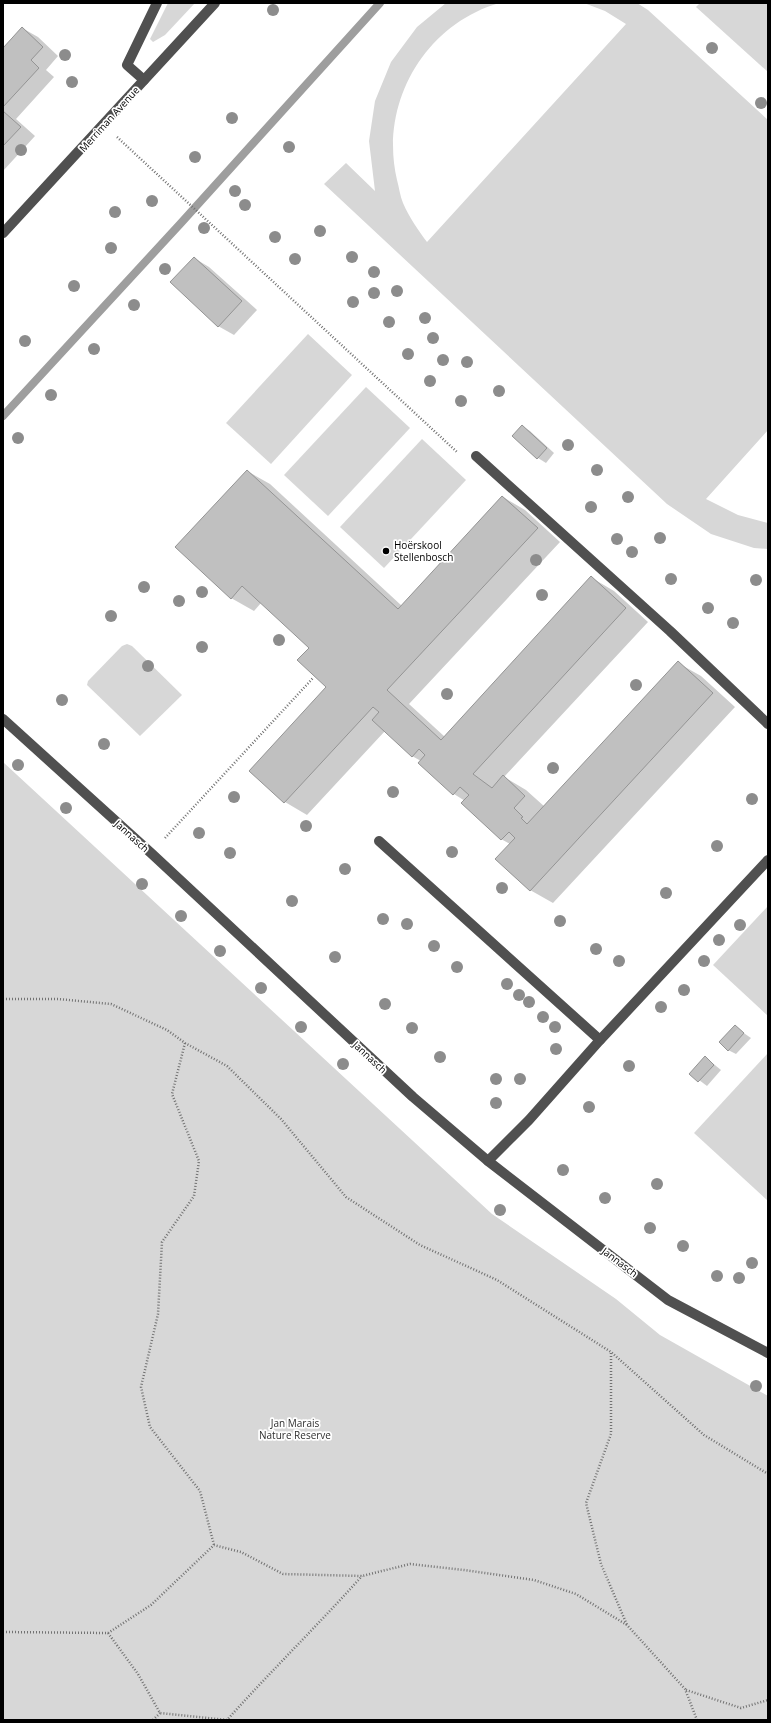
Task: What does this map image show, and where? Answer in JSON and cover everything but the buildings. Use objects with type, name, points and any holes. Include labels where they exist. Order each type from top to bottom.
[{"type":"street","points":[[144,80],[128,65],[157,3]]},
{"type":"street","name":"Merriman Avenue","points":[[3,233],[214,3]]},
{"type":"street","points":[[476,456],[670,631],[768,724]]},
{"type":"street","name":"Jannasch","points":[[3,719],[151,853],[413,1097],[488,1161],[668,1300],[767,1351]]},
{"type":"street","points":[[379,841],[600,1040]]},
{"type":"street","points":[[488,1161],[529,1120],[600,1040],[768,860]]},
{"type":"path","points":[[117,137],[466,461],[476,456]]},
{"type":"path","points":[[165,838],[313,678]]},
{"type":"path","points":[[3,1000],[58,999],[112,1004],[167,1030],[185,1043],[227,1066],[281,1119],[346,1197],[420,1245],[497,1280],[611,1352],[704,1435],[768,1474]]},
{"type":"path","points":[[185,1043],[172,1094],[199,1160],[194,1196],[162,1242],[158,1314],[142,1387],[150,1427],[200,1491],[214,1545]]},
{"type":"path","points":[[611,1352],[611,1434],[586,1503],[601,1564],[627,1625]]},
{"type":"path","points":[[214,1545],[241,1552],[283,1574],[362,1576],[410,1564],[534,1580],[576,1594],[627,1625],[685,1690],[697,1720]]},
{"type":"path","points":[[3,1632],[108,1633],[151,1605],[214,1545]]},
{"type":"path","points":[[160,1712],[227,1720],[362,1576]]},
{"type":"path","points":[[108,1633],[138,1674],[160,1712]]},
{"type":"path","points":[[685,1690],[741,1708],[768,1700]]},
{"type":"path","points":[[153,1720],[160,1712]]},
{"type":"green space","points":[[168,3],[195,3],[165,35],[153,42],[150,39]]},
{"type":"green space","points":[[446,3],[499,3],[472,14],[449,29],[429,49],[413,71],[402,96],[395,123],[393,151],[397,180],[405,208],[427,242],[626,24],[605,11],[584,3],[637,3],[648,10],[768,120],[768,430],[706,499],[738,515],[768,523],[768,549],[754,548],[711,534],[667,504],[324,184],[346,163],[375,191],[369,141],[375,101],[391,62],[417,27]]},
{"type":"green space","points":[[700,3],[768,3],[768,72],[696,7]]},
{"type":"green space","points":[[308,334],[352,375],[271,464],[226,423]]},
{"type":"green space","points":[[366,387],[410,428],[328,516],[284,475]]},
{"type":"green space","points":[[422,439],[466,480],[384,568],[340,527]]},
{"type":"green space","points":[[127,644],[132,646],[182,695],[140,736],[87,685],[88,681],[122,646]]},
{"type":"green space","name":"Jan Marais Nature Reserve","points":[[3,762],[492,1214],[616,1299],[660,1335],[768,1396],[768,1720],[3,1720]]},
{"type":"green space","points":[[768,906],[768,1016],[713,965]]},
{"type":"green space","points":[[768,1053],[768,1201],[694,1133]]},
{"type":"waterway","points":[[3,416],[181,223],[380,3]]},
{"type":"place","name":"Hoërskool Stellenbosch","points":[[386,551]]}]
